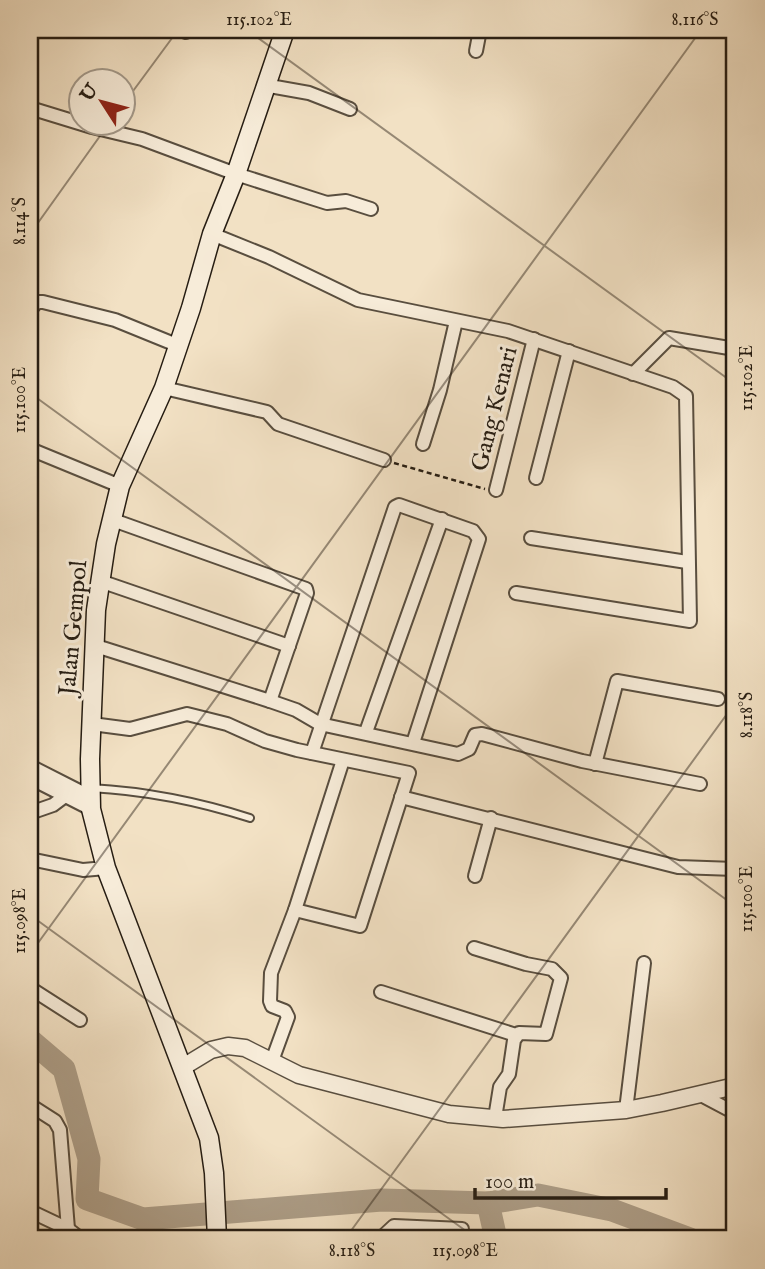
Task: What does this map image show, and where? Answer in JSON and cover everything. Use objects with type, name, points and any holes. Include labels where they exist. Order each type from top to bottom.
[{"type":"main road","name":"Jalan Gempol","points":[[217,1239],[214,1173],[209,1138],[106,868],[90,798],[96,610],[120,486],[164,388],[212,234],[236,174],[264,85],[285,30]]},
{"type":"street","points":[[476,51],[480,30]]},
{"type":"street","points":[[264,85],[309,93],[350,109]]},
{"type":"street","points":[[30,108],[142,139],[236,174],[327,203],[346,201],[371,209]]},
{"type":"street","points":[[212,234],[270,257],[358,300],[534,338],[673,387],[686,396],[690,621],[516,593]]},
{"type":"street","points":[[30,310],[37,302],[43,302],[116,320],[178,346]]},
{"type":"street","points":[[423,444],[440,390],[456,321]]},
{"type":"street","name":"Gang Kenari","points":[[496,489],[534,338]]},
{"type":"street","points":[[633,374],[669,338],[735,349]]},
{"type":"street","points":[[536,478],[569,351]]},
{"type":"street","points":[[164,388],[267,412],[278,424],[384,460]]},
{"type":"street","points":[[30,449],[120,486]]},
{"type":"street","points":[[312,753],[395,507],[403,505],[473,531],[479,539],[413,743]]},
{"type":"street","points":[[366,732],[442,519]]},
{"type":"street","points":[[113,520],[303,587],[307,593],[270,701]]},
{"type":"street","points":[[531,538],[687,562]]},
{"type":"street","points":[[100,581],[289,646]]},
{"type":"street","points":[[96,646],[296,710],[320,724],[463,753],[469,749],[472,737],[482,734],[595,764],[700,783]]},
{"type":"street","points":[[595,764],[617,681],[718,699]]},
{"type":"street","points":[[92,724],[130,729],[187,714],[227,724],[265,741],[409,773],[360,926],[295,910]]},
{"type":"street","points":[[272,1061],[288,1017],[285,1011],[272,1006],[270,1001],[271,973],[295,910],[344,760]]},
{"type":"street","points":[[30,766],[90,798]]},
{"type":"street","points":[[30,778],[65,796],[90,798]]},
{"type":"street","points":[[30,813],[53,805],[65,796]]},
{"type":"street","points":[[401,797],[678,867],[735,869]]},
{"type":"street","points":[[474,876],[491,818]]},
{"type":"street","points":[[30,859],[83,870],[106,868]]},
{"type":"street","points":[[381,992],[516,1035],[525,1032],[545,1034],[560,975],[552,968],[526,964],[474,948]]},
{"type":"street","points":[[626,1110],[645,963]]},
{"type":"street","points":[[30,988],[80,1020]]},
{"type":"street","points":[[495,1118],[500,1087],[510,1068],[516,1035]]},
{"type":"street","points":[[183,1067],[211,1050],[228,1046],[245,1048],[299,1075],[449,1114],[495,1118],[537,1118],[626,1110],[735,1086]]},
{"type":"street","points":[[701,1095],[735,1113]]},
{"type":"street","points":[[30,1105],[55,1121],[60,1130],[68,1229]]},
{"type":"street","points":[[30,1211],[68,1229],[81,1239]]},
{"type":"street","points":[[380,1239],[394,1226],[462,1229]]},
{"type":"lane","points":[[90,798],[158,794],[209,805],[250,818]]},
{"type":"path","points":[[384,460],[491,491],[496,489]]},
{"type":"waterway","points":[[30,1040],[64,1069],[89,1159],[87,1199],[143,1219],[382,1200],[488,1203],[496,1239]]},
{"type":"waterway","points":[[488,1203],[538,1195],[612,1210],[690,1239]]}]
